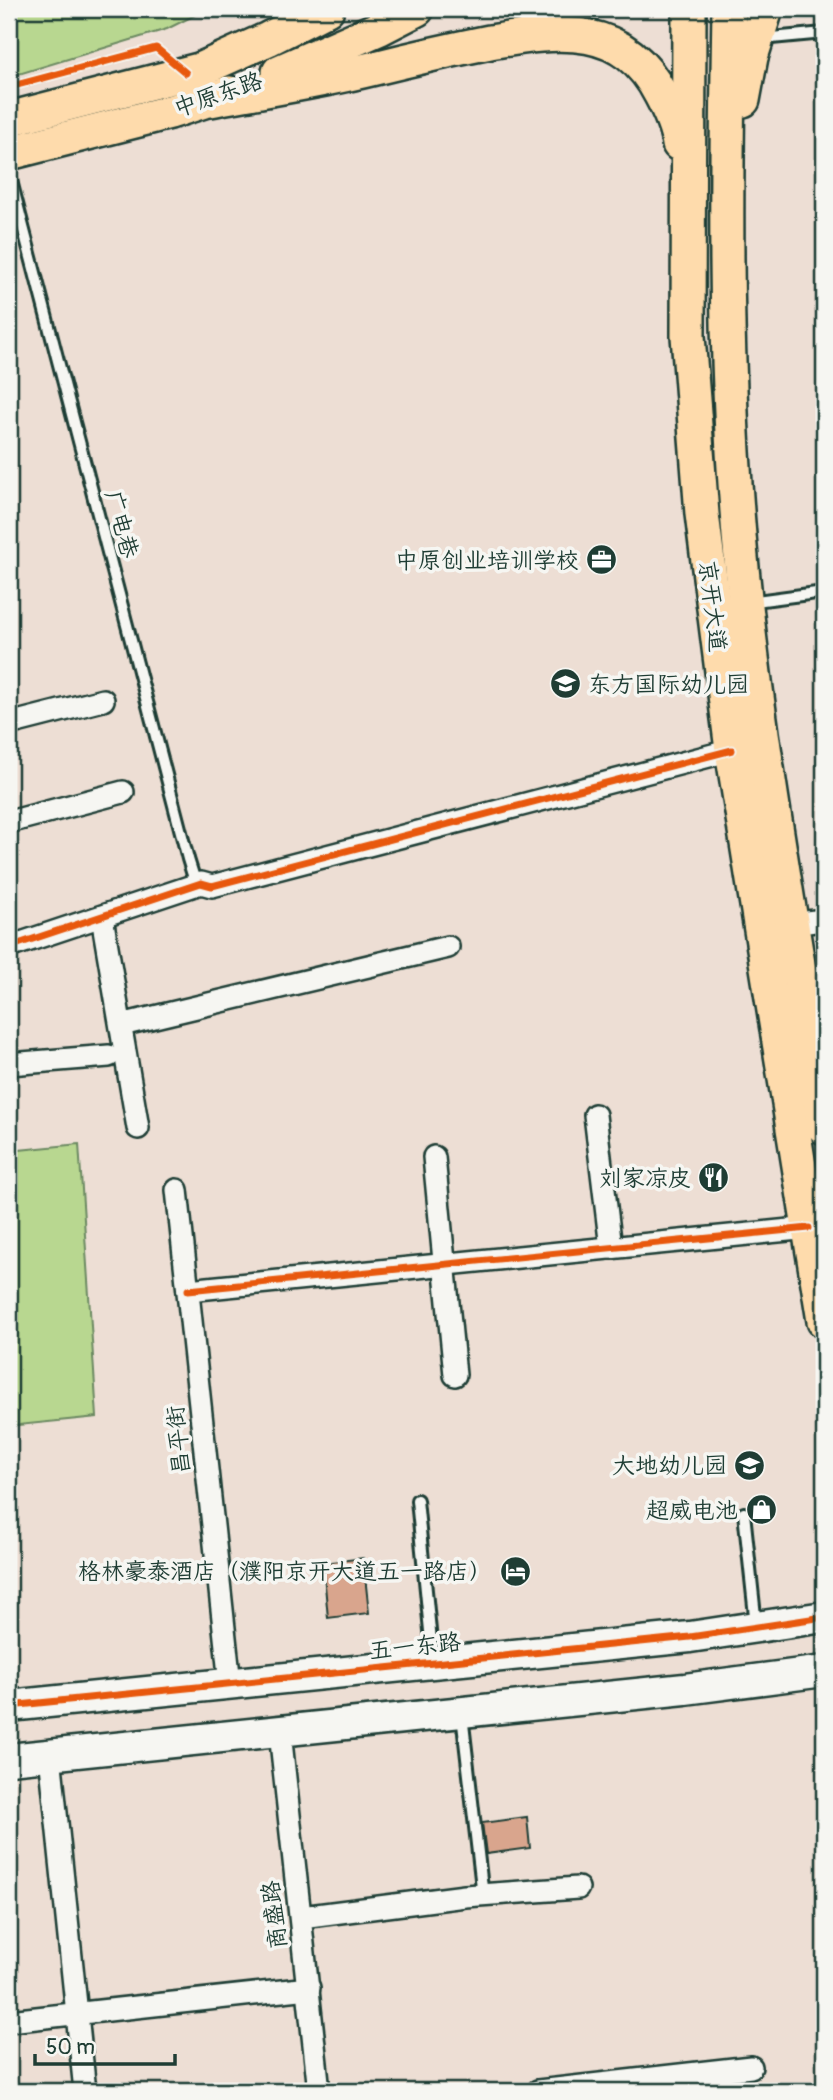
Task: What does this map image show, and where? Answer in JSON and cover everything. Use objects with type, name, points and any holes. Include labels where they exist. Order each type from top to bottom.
[{"type":"main road","name":"中原东路","points":[[9,119],[199,70],[327,9]]},
{"type":"main road","name":"中原东路","points":[[9,153],[210,100],[320,56],[417,9]]},
{"type":"main road","name":"京开大道","points":[[689,9],[688,336],[702,514],[732,750],[793,924],[810,1228],[824,1321]]},
{"type":"main road","name":"京开大道","points":[[729,9],[726,188],[729,405],[746,602],[774,812],[824,1126]]},
{"type":"main road","points":[[726,188],[755,40],[766,9]]},
{"type":"main road","points":[[210,100],[541,33],[592,37],[615,45],[635,57],[652,75],[669,110],[679,139],[688,245]]},
{"type":"street","points":[[9,724],[103,700]]},
{"type":"street","points":[[9,947],[201,883],[212,886],[732,750]]},
{"type":"street","points":[[9,822],[123,792]]},
{"type":"street","points":[[102,917],[138,1128]]},
{"type":"street","points":[[121,1025],[448,947]]},
{"type":"street","points":[[9,1064],[108,1056]]},
{"type":"street","points":[[595,1115],[611,1248]]},
{"type":"street","points":[[434,1157],[455,1375]]},
{"type":"street","name":"昌平街","points":[[177,1190],[230,1684]]},
{"type":"street","points":[[188,1290],[810,1228]]},
{"type":"street","name":"五一东路","points":[[9,1706],[433,1664],[756,1628],[824,1617]]},
{"type":"street","points":[[9,1759],[685,1689],[824,1671]]},
{"type":"street","name":"商盛路","points":[[280,1732],[319,2091]]},
{"type":"street","points":[[50,1755],[85,2091]]},
{"type":"street","points":[[301,1917],[452,1898],[578,1888]]},
{"type":"street","points":[[9,2021],[309,1988]]},
{"type":"street","points":[[538,2091],[751,2067]]},
{"type":"lane","points":[[755,40],[824,33]]},
{"type":"lane","name":"广电巷","points":[[9,173],[188,859],[193,875],[201,883]]},
{"type":"lane","points":[[746,602],[824,593]]},
{"type":"lane","points":[[417,1500],[433,1664]]},
{"type":"lane","points":[[744,1513],[756,1628]]},
{"type":"lane","points":[[462,1713],[483,1896]]},
{"type":"green space","points":[[9,9],[207,9],[167,29],[9,77]]},
{"type":"green space","points":[[79,1144],[97,1417],[9,1426],[9,1151]]},
{"type":"building","points":[[363,1558],[369,1613],[328,1618],[323,1563]]},
{"type":"building","points":[[527,1817],[530,1848],[486,1854],[482,1823]]},
{"type":"cycle path","points":[[9,87],[156,48],[186,73]]},
{"type":"cycle path","points":[[9,947],[201,883],[212,886],[732,750]]},
{"type":"cycle path","points":[[188,1290],[809,1228]]},
{"type":"cycle path","points":[[9,1706],[690,1637],[824,1617]]},
{"type":"place","name":"中原创业培训学校","points":[[602,560]]},
{"type":"place","name":"东方国际幼儿园","points":[[565,684]]},
{"type":"place","name":"刘家凉皮","points":[[714,1178]]},
{"type":"place","name":"大地幼儿园","points":[[750,1465]]},
{"type":"place","name":"超威电池","points":[[761,1510]]},
{"type":"place","name":"格林豪泰酒店（濮阳京开大道五一路店）","points":[[515,1571]]}]
